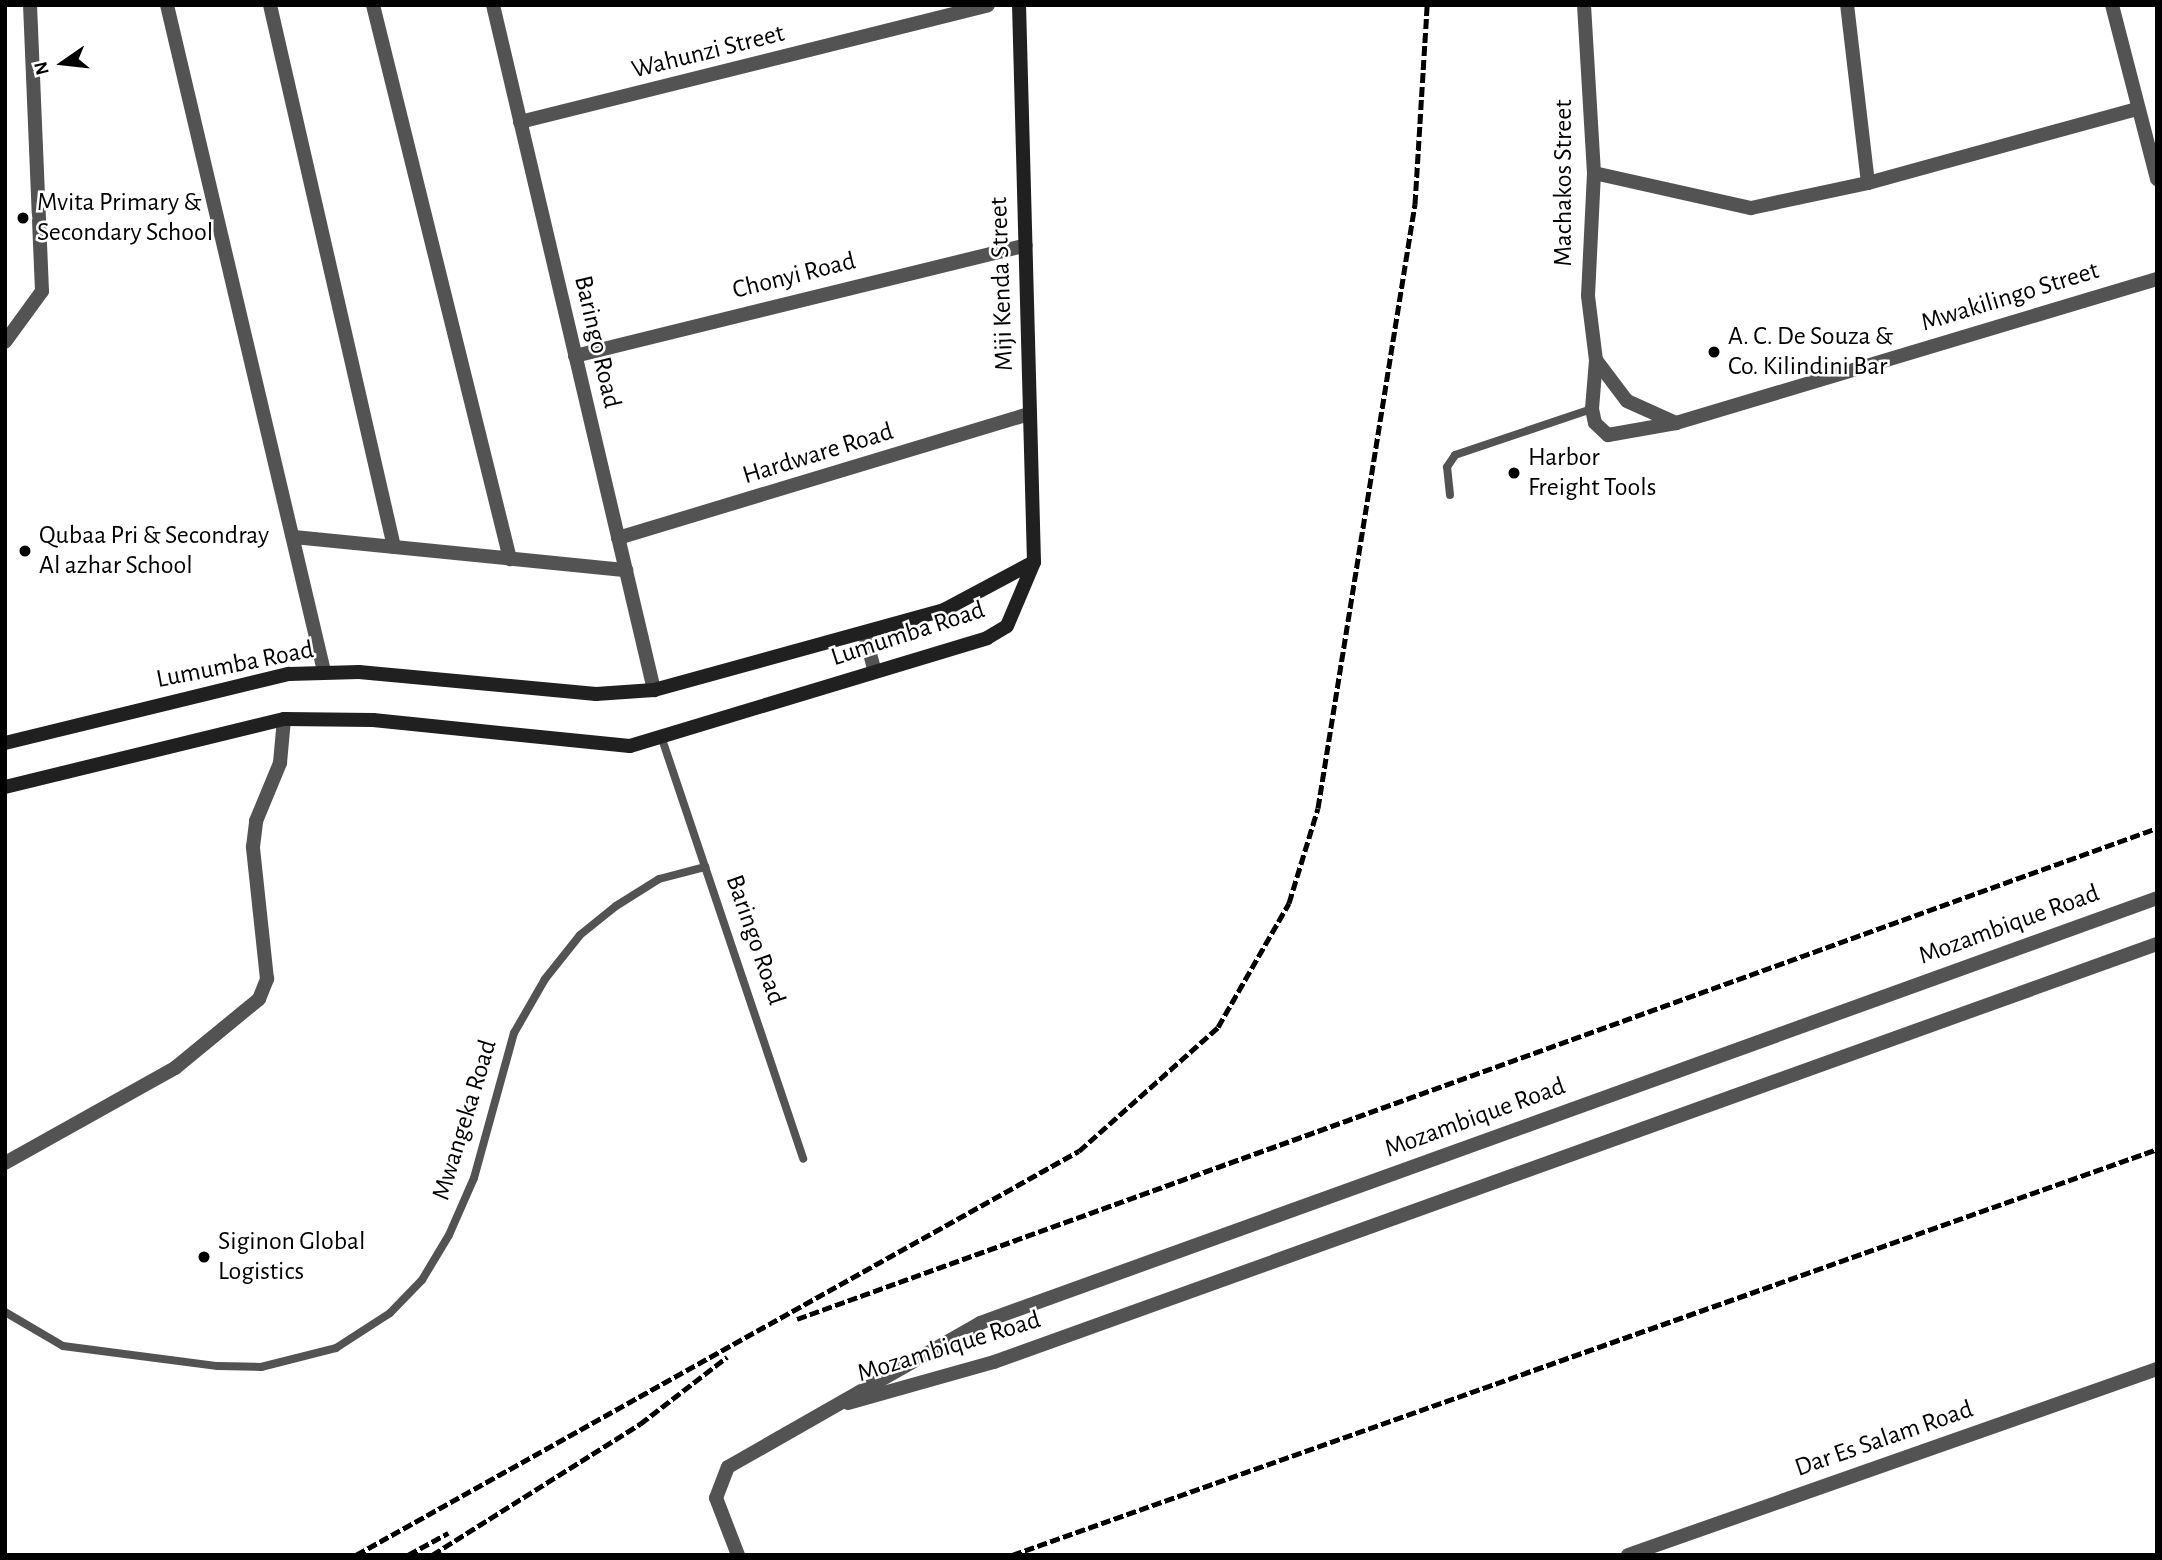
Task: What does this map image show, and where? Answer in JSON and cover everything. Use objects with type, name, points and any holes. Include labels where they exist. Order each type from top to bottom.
[{"type":"main road","name":"Miji Kenda Street","points":[[1019,5],[1034,562]]},
{"type":"main road","name":"Lumumba Road","points":[[5,743],[211,690],[324,671],[596,694],[654,690],[865,635],[972,600],[1034,562]]},
{"type":"main road","name":"Lumumba Road","points":[[5,787],[284,719],[373,720],[630,746],[875,672],[1007,626],[1034,562]]},
{"type":"street","points":[[5,342],[43,291],[30,5]]},
{"type":"street","points":[[167,5],[324,671]]},
{"type":"street","points":[[270,5],[394,547]]},
{"type":"street","points":[[373,5],[510,559]]},
{"type":"street","name":"Baringo Road","points":[[493,5],[654,690]]},
{"type":"street","name":"Wahunzi Street","points":[[520,122],[988,5]]},
{"type":"street","name":"Machakos Street","points":[[1584,5],[1594,173],[1588,296],[1596,360],[1592,409]]},
{"type":"street","points":[[1847,5],[1867,183]]},
{"type":"street","points":[[2112,5],[2136,109],[2157,179]]},
{"type":"street","points":[[1594,173],[1751,208],[1867,183],[2136,109]]},
{"type":"street","name":"Chonyi Road","points":[[575,356],[1026,245]]},
{"type":"street","name":"Mwakilingo Street","points":[[1592,409],[1598,429],[1615,436],[1676,423],[2157,279]]},
{"type":"street","points":[[1596,360],[1627,401],[1676,423]]},
{"type":"street","name":"Hardware Road","points":[[618,538],[1030,414]]},
{"type":"street","points":[[293,537],[626,570]]},
{"type":"street","points":[[865,635],[875,672]]},
{"type":"street","points":[[5,1163],[175,1068],[259,999],[267,968],[253,847],[256,821],[280,763],[284,719]]},
{"type":"street","name":"Mozambique Road","points":[[738,1555],[716,1498],[719,1476],[823,1410],[980,1323],[2157,898]]},
{"type":"street","name":"Mozambique Road","points":[[823,1410],[994,1362],[2157,944]]},
{"type":"street","name":"Dar Es Salam Road","points":[[1628,1555],[2157,1368]]},
{"type":"lane","points":[[1450,495],[1447,467],[1455,455],[1520,428],[1592,409]]},
{"type":"lane","name":"Baringo Road","points":[[661,736],[803,1159]]},
{"type":"lane","name":"Mwangeka Road","points":[[5,1312],[62,1346],[261,1367],[336,1348],[390,1313],[422,1280],[474,1178],[514,1033],[545,979],[580,935],[659,879],[705,867]]},
{"type":"railway","points":[[356,1555],[1079,1151],[1218,1027],[1289,903],[1318,808],[1415,204],[1427,5]]},
{"type":"railway","points":[[797,1319],[2157,828]]},
{"type":"railway","points":[[1012,1555],[2157,1149]]},
{"type":"railway","points":[[432,1555],[640,1424],[727,1357]]},
{"type":"railway","points":[[408,1555],[448,1533]]},
{"type":"place","name":"Mvita Primary & Secondary School","points":[[23,218]]},
{"type":"place","name":"A. C. De Souza & Co. Kilindini Bar","points":[[1714,352]]},
{"type":"place","name":"Harbor Freight Tools","points":[[1514,473]]},
{"type":"place","name":"Qubaa Pri & Secondray Al azhar School","points":[[25,551]]},
{"type":"place","name":"Siginon Global Logistics","points":[[204,1257]]}]
